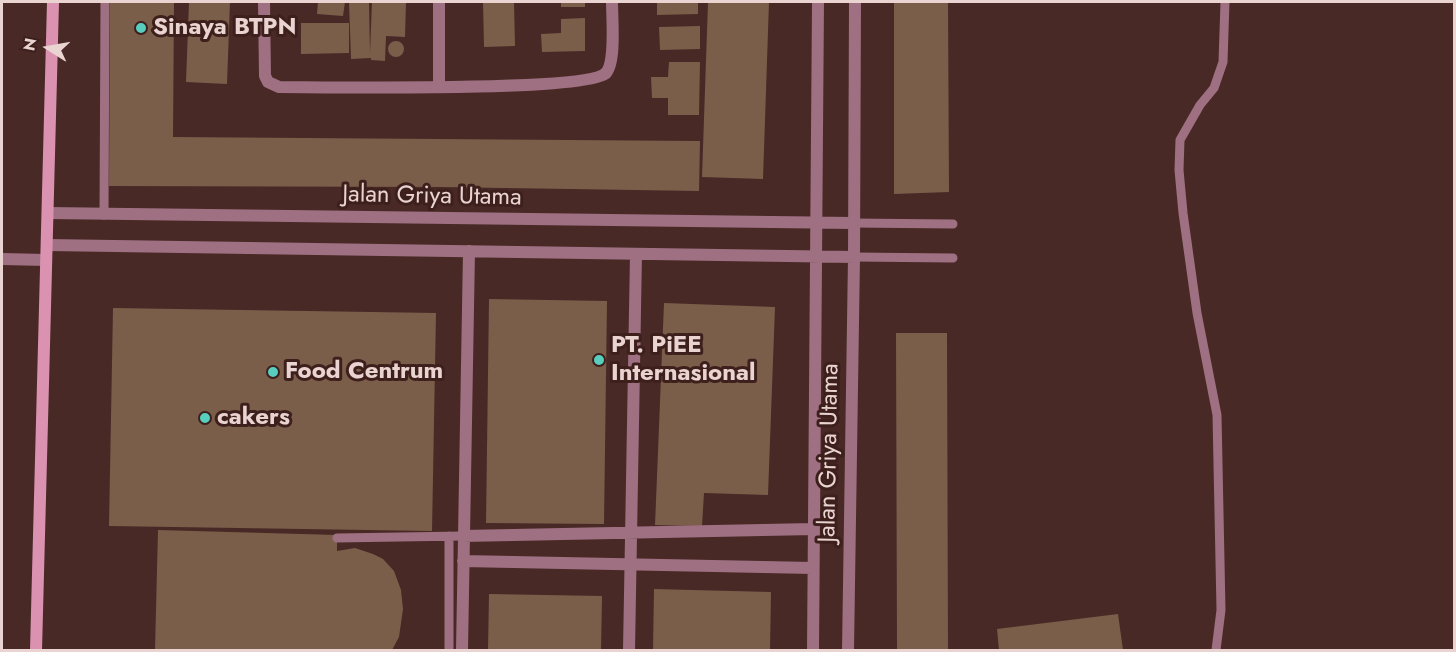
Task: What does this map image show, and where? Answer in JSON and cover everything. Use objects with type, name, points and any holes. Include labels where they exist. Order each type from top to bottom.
[{"type":"main road","points":[[36,651],[53,2]]},
{"type":"street","points":[[264,2],[264,71],[268,82],[279,87],[524,86],[598,79],[608,70],[611,60],[612,2]]},
{"type":"street","points":[[439,2],[439,86]]},
{"type":"street","name":"Jalan Griya Utama","points":[[813,651],[818,2]]},
{"type":"street","name":"Jalan Griya Utama","points":[[848,651],[855,2]]},
{"type":"street","name":"Jalan Griya Utama","points":[[48,213],[852,223]]},
{"type":"street","points":[[47,245],[854,257]]},
{"type":"street","points":[[462,651],[469,251]]},
{"type":"street","points":[[629,651],[636,254]]},
{"type":"street","points":[[2,259],[46,260]]},
{"type":"street","name":"Jalan Griya Utama","points":[[463,536],[813,529]]},
{"type":"street","name":"Jalan Griya Utama","points":[[463,561],[813,568]]},
{"type":"lane","points":[[104,215],[105,2]]},
{"type":"lane","points":[[1216,651],[1221,610],[1217,415],[1197,313],[1179,170],[1180,140],[1200,105],[1214,88],[1223,62],[1225,2]]},
{"type":"lane","points":[[852,223],[953,224]]},
{"type":"lane","points":[[854,257],[953,258]]},
{"type":"lane","points":[[449,536],[449,651]]},
{"type":"lane","points":[[337,538],[463,536]]},
{"type":"building","points":[[110,2],[174,2],[173,137],[700,141],[699,191],[441,187],[109,186]]},
{"type":"building","points":[[189,2],[230,2],[227,84],[186,82]]},
{"type":"building","points":[[318,2],[345,2],[343,16],[317,14]]},
{"type":"building","points":[[349,2],[369,2],[370,53],[372,2],[406,2],[405,37],[386,36],[385,61],[371,60],[371,58],[351,59]]},
{"type":"building","points":[[483,2],[514,2],[515,46],[484,47]]},
{"type":"building","points":[[561,2],[585,2],[585,7],[561,7]]},
{"type":"building","points":[[657,2],[698,2],[698,14],[657,15]]},
{"type":"building","points":[[708,2],[769,2],[763,179],[702,177]]},
{"type":"building","points":[[894,2],[948,2],[949,192],[894,194]]},
{"type":"building","points":[[585,18],[585,51],[542,52],[541,34],[561,33],[561,19]]},
{"type":"building","points":[[301,23],[349,23],[349,53],[301,54]]},
{"type":"building","points":[[700,26],[700,49],[660,50],[659,27]]},
{"type":"building","points":[[396,41],[404,49],[396,57],[388,49]]},
{"type":"building","points":[[669,62],[700,62],[699,115],[668,115],[668,98],[652,98],[651,77],[668,77]]},
{"type":"building","points":[[489,299],[607,301],[604,524],[486,523]]},
{"type":"building","points":[[664,303],[775,307],[768,495],[704,493],[702,526],[655,525]]},
{"type":"building","name":"Food Centrum","points":[[113,308],[436,313],[432,531],[109,526]]},
{"type":"building","points":[[896,333],[947,333],[948,650],[897,650]]},
{"type":"building","points":[[158,530],[337,535],[337,551],[355,548],[373,554],[383,559],[394,571],[401,590],[403,609],[399,637],[392,650],[155,650]]},
{"type":"building","points":[[654,589],[771,592],[770,650],[653,650]]},
{"type":"building","points":[[489,594],[602,596],[601,650],[488,650]]},
{"type":"building","points":[[1118,614],[1123,650],[999,650],[997,629]]},
{"type":"place","name":"Sinaya BTPN","points":[[141,28]]},
{"type":"place","name":"PT. PiEE Internasional","points":[[599,360]]},
{"type":"place","name":"Food Centrum","points":[[273,372]]},
{"type":"place","name":"cakers","points":[[205,418]]}]
